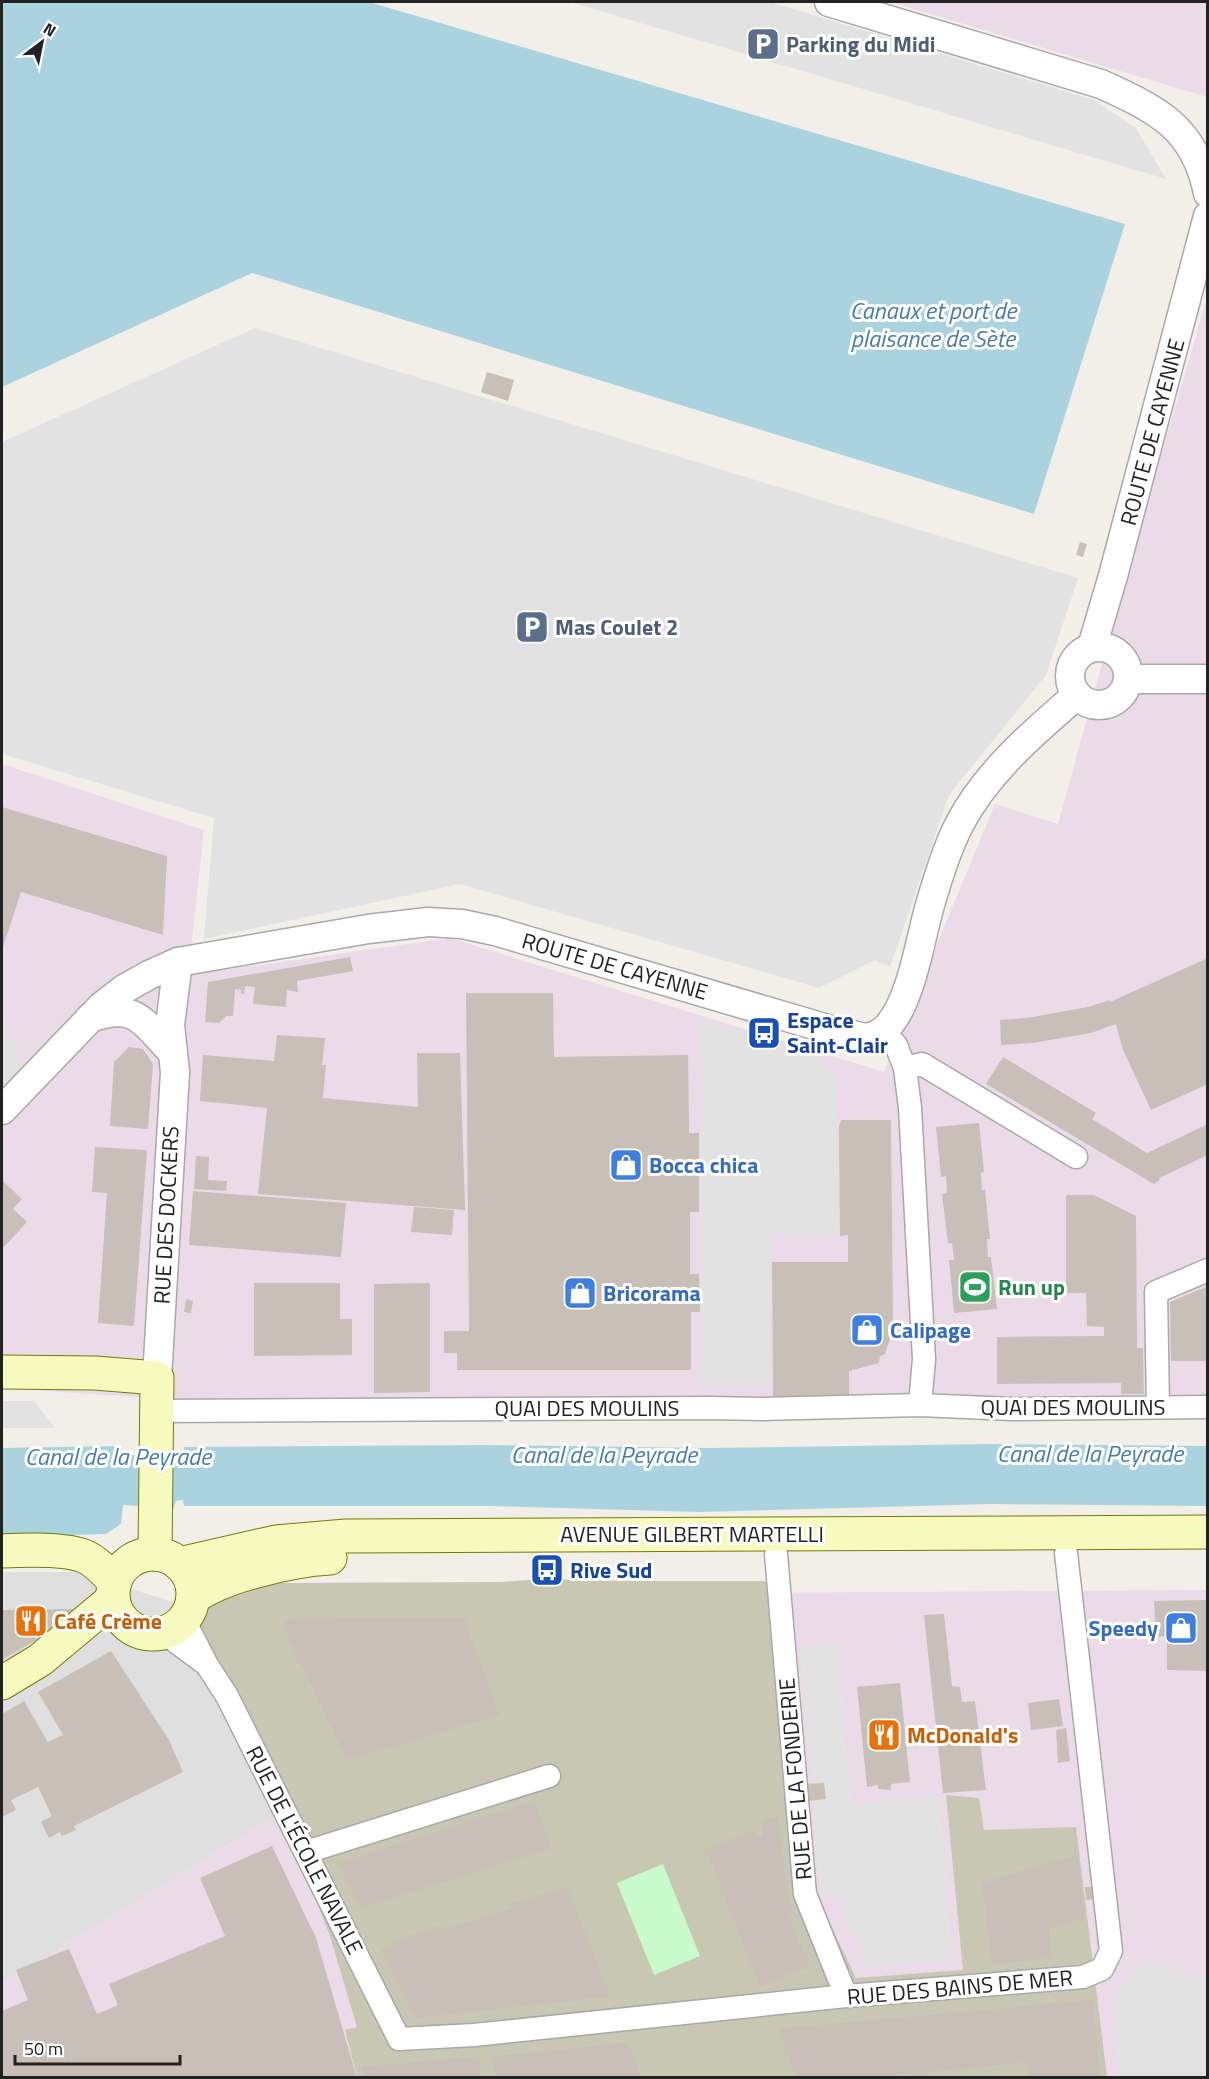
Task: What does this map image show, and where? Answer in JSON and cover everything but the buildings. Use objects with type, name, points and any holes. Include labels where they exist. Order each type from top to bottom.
[{"type":"main road","points":[[2,1372],[95,1373],[157,1378],[155,1515],[167,1559]]},
{"type":"main road","name":"AVENUE GILBERT MARTELLI","points":[[167,1559],[276,1542],[346,1536],[1208,1532]]},
{"type":"main road","points":[[2,1551],[41,1550],[85,1556],[102,1568],[114,1590],[117,1611],[124,1622],[169,1620],[192,1585],[188,1573],[167,1559],[145,1555],[126,1564],[114,1590],[39,1660],[2,1683]]},
{"type":"main road","name":"AVENUE GILBERT MARTELLI","points":[[39,1660],[96,1639],[169,1620],[205,1589],[223,1581],[291,1563],[321,1558],[441,1554],[1208,1552]]},
{"type":"street","points":[[829,2],[1101,84],[1139,102],[1162,115],[1179,131],[1199,162],[1208,192]]},
{"type":"street","name":"ROUTE DE CAYENNE","points":[[1077,695],[1071,684],[1070,672],[1073,661],[1081,652],[1092,646],[1116,565],[1208,216]]},
{"type":"street","points":[[920,1405],[924,1359],[910,1108],[905,1068],[896,1045],[883,1031],[895,1016],[907,989],[931,902],[961,822],[986,784],[1037,729],[1077,695],[1085,702],[1096,705],[1108,704],[1125,690],[1128,668],[1122,658],[1114,650],[1103,646],[1092,646]]},
{"type":"street","points":[[1128,679],[1208,679]]},
{"type":"street","name":"ROUTE DE CAYENNE","points":[[2,1110],[90,1018],[124,989],[148,975],[178,962],[368,929],[428,922],[462,924],[495,931],[831,1030],[866,1038],[883,1031]]},
{"type":"street","name":"RUE DES DOCKERS","points":[[157,1378],[175,1072],[170,1025],[178,962]]},
{"type":"street","points":[[90,1018],[119,1011],[131,1013],[142,1020],[172,1052]]},
{"type":"street","points":[[905,1068],[922,1064],[1076,1157]]},
{"type":"street","points":[[1158,1407],[1156,1292],[1208,1270]]},
{"type":"street","name":"QUAI DES MOULINS","points":[[155,1410],[761,1409],[920,1405],[1011,1409],[1208,1407]]},
{"type":"street","name":"RUE DES BAINS DE MER","points":[[399,2038],[474,2035],[846,1996],[1083,1977],[1102,1969],[1111,1951],[1066,1553]]},
{"type":"street","name":"RUE DE LA FONDERIE","points":[[776,1554],[805,1894],[846,1996]]},
{"type":"street","name":"RUE DE L'ÉCOLE NAVALE","points":[[169,1620],[207,1665],[227,1696],[399,2038]]},
{"type":"street","points":[[306,1852],[549,1776]]},
{"type":"shaded area","points":[[570,2],[770,2],[1094,100],[1136,128],[1166,179]]},
{"type":"shaded area","points":[[890,2],[1207,2],[1207,97]]},
{"type":"shaded area","points":[[1207,298],[1207,1395],[180,1400],[2,1388],[2,764],[204,830],[188,975],[450,938],[884,1072],[995,804],[1058,824],[1127,572]]},
{"type":"shaded area","name":"Mas Coulet 2","points":[[255,328],[1078,578],[1046,675],[949,795],[890,967],[875,960],[819,988],[460,884],[204,939],[214,818],[2,754],[2,442]]},
{"type":"shaded area","points":[[2,1020],[6,1021],[23,1071],[2,1092]]},
{"type":"shaded area","points":[[700,1020],[819,1055],[837,1081],[840,1236],[771,1234],[769,1384],[700,1383]]},
{"type":"shaded area","points":[[2,1401],[34,1401],[55,1428],[2,1428]]},
{"type":"shaded area","points":[[2,1572],[75,1572],[210,1613],[300,1801],[2,1984]]},
{"type":"shaded area","points":[[542,1579],[790,1581],[816,1895],[856,1978],[963,1970],[946,1795],[979,1798],[984,1830],[1076,1827],[1107,2077],[357,2077],[345,2030],[357,2027],[329,1933],[289,1834],[194,1632],[202,1607],[275,1583],[500,1582]]},
{"type":"shaded area","points":[[1207,1590],[1207,2077],[2,2078],[2,1984],[300,1801],[271,1596]]},
{"type":"shaded area","points":[[838,1643],[851,1804],[940,1797],[953,1960],[865,1967],[863,1945],[846,1926],[840,1894],[820,1896],[800,1646]]},
{"type":"shaded area","points":[[1145,1959],[1207,1981],[1207,2077],[1119,2077],[1115,1996]]},
{"type":"green space","points":[[663,1864],[700,1956],[654,1975],[617,1883]]},
{"type":"water","name":"Canaux et port de plaisance de Sète","points":[[2,2],[369,2],[1125,224],[1034,514],[252,273],[2,387]]},
{"type":"water","name":"Canal de la Peyrade","points":[[992,1444],[1207,1446],[1208,1506],[991,1504],[700,1512],[493,1506],[184,1506],[183,1500],[176,1501],[174,1508],[123,1505],[121,1524],[106,1534],[2,1537],[2,1448],[122,1446],[123,1455],[185,1456],[184,1447],[482,1445],[708,1448]]},
{"type":"place","name":"Parking du Midi","points":[[763,44]]},
{"type":"place","name":"Mas Coulet 2","points":[[532,627]]},
{"type":"place","name":"Espace Saint-Clair","points":[[764,1033]]},
{"type":"place","name":"Bocca chica","points":[[626,1165]]},
{"type":"place","name":"Run up","points":[[975,1287]]},
{"type":"place","name":"Bricorama","points":[[580,1293]]},
{"type":"place","name":"Calipage","points":[[867,1330]]},
{"type":"place","name":"Rive Sud","points":[[547,1570]]},
{"type":"place","name":"Café Crème","points":[[31,1621]]},
{"type":"place","name":"Speedy","points":[[1181,1628]]},
{"type":"place","name":"McDonald's","points":[[884,1735]]}]
